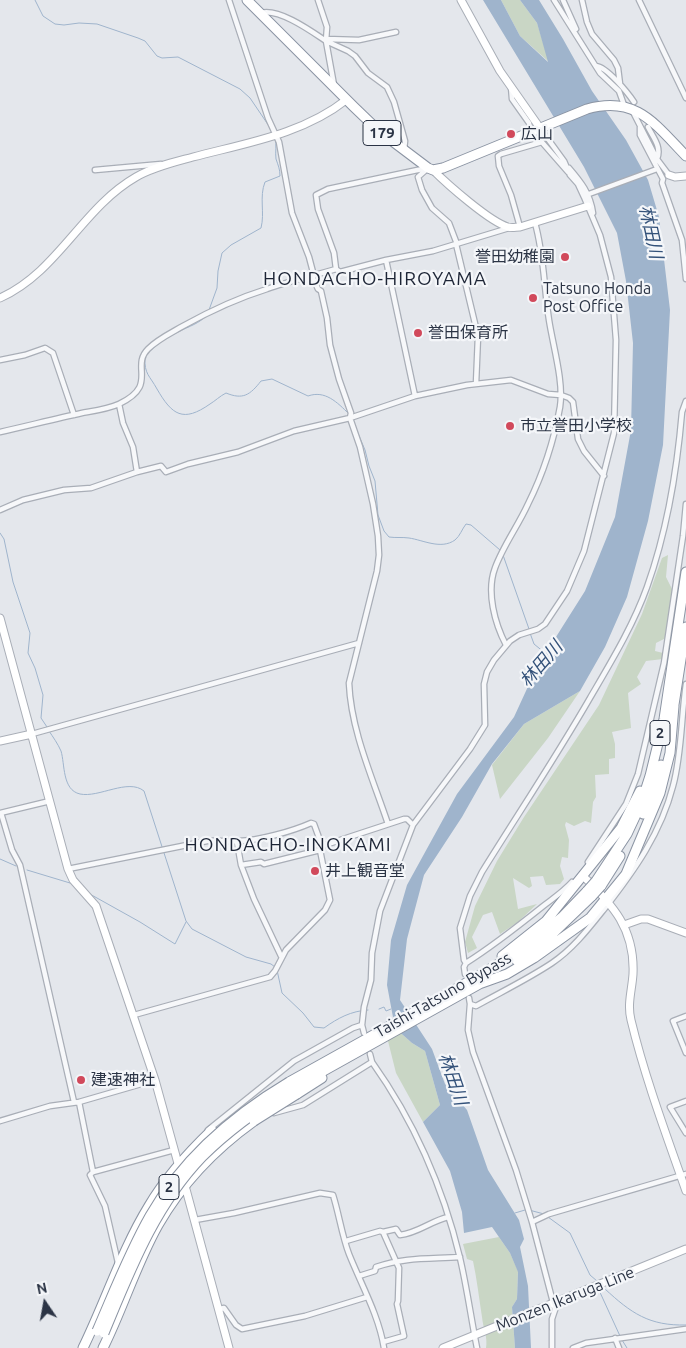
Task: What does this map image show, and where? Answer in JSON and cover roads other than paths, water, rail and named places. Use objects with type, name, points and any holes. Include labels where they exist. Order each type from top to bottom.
[{"type":"highway","name":"179","points":[[247,0],[379,131],[431,169]]},
{"type":"highway","points":[[431,169],[443,168],[587,109],[603,105],[626,105],[650,118],[686,156]]},
{"type":"highway","name":"Taishi-Tatsuno Bypass","points":[[598,883],[627,834],[641,804],[647,776],[664,719],[686,572]]},
{"type":"highway","name":"Taishi-Tatsuno Bypass","points":[[454,994],[479,984],[520,960],[543,943],[590,893],[630,841],[652,795],[679,704],[686,627]]},
{"type":"highway","points":[[479,984],[507,974],[534,958],[590,918],[608,901],[626,874],[660,793],[679,704]]},
{"type":"highway","points":[[454,994],[540,926],[583,876],[620,828],[647,776]]},
{"type":"highway","name":"Taishi-Tatsuno Bypass","points":[[96,1348],[102,1330],[145,1240],[165,1205],[187,1174],[215,1144],[256,1111],[325,1061],[380,1035],[454,994],[524,949],[590,893]]},
{"type":"highway","name":"Taishi-Tatsuno Bypass","points":[[291,1086],[369,1050],[380,1035]]},
{"type":"highway","points":[[84,1348],[102,1330],[128,1293],[158,1225],[194,1174],[291,1086]]},
{"type":"highway","points":[[103,1348],[102,1330],[118,1269],[148,1207],[162,1185],[212,1130],[237,1110],[291,1086]]},
{"type":"highway","points":[[128,1247],[150,1240]]},
{"type":"highway","points":[[118,1269],[128,1293]]},
{"type":"highway","name":"Taishi-Tatsuno Bypass","points":[[88,1348],[102,1330]]},
{"type":"main road","points":[[461,0],[482,40],[540,128]]},
{"type":"main road","points":[[0,298],[22,286],[37,274],[113,193],[137,176],[172,162],[294,129],[332,111],[346,100]]},
{"type":"main road","points":[[431,169],[494,220],[510,228],[536,223],[588,206]]},
{"type":"main road","points":[[669,175],[675,177],[686,176]]},
{"type":"main road","points":[[0,618],[68,869],[73,880],[96,906],[134,1015],[155,1080],[174,1150],[181,1162],[185,1186],[229,1348]]},
{"type":"main road","points":[[0,741],[32,734]]},
{"type":"main road","points":[[583,876],[608,901],[624,926],[630,944],[633,961],[629,1008],[631,1019],[646,1075],[683,1175],[686,1191]]},
{"type":"main road","points":[[624,926],[641,919],[648,919],[686,933]]},
{"type":"main road","name":"Monzen Ikaruga Line","points":[[443,1348],[686,1249]]},
{"type":"street","points":[[229,0],[268,118],[274,135],[279,142],[292,213],[309,257],[313,276],[318,289],[321,291],[330,345],[360,447],[378,536],[377,571],[348,682],[349,698],[359,737],[388,824]]},
{"type":"street","points":[[318,0],[326,27],[326,40],[334,82],[333,87]]},
{"type":"street","points":[[554,0],[596,66],[619,92],[669,175]]},
{"type":"street","points":[[563,0],[579,37]]},
{"type":"street","points":[[582,0],[592,34],[614,60],[618,68],[626,105]]},
{"type":"street","points":[[639,0],[686,98]]},
{"type":"street","points":[[260,14],[271,12],[286,18],[355,56],[368,73],[387,87],[394,102],[405,141],[404,150]]},
{"type":"street","points":[[326,40],[360,40],[396,32]]},
{"type":"street","points":[[596,66],[600,67],[620,84]]},
{"type":"street","points":[[511,86],[512,99],[529,123]]},
{"type":"street","points":[[648,126],[658,146],[660,153],[658,159]]},
{"type":"street","points":[[540,128],[566,165],[590,193],[593,216]]},
{"type":"street","points":[[640,128],[640,135],[655,170],[663,179],[662,183],[670,210],[680,230],[686,280]]},
{"type":"street","points":[[364,1033],[362,1025],[363,1010],[371,980],[372,954],[380,911],[414,825],[470,749],[485,725],[484,684],[487,672],[494,660],[506,645],[519,635],[538,629],[545,624],[567,591],[584,551],[614,433],[616,340],[610,277],[600,235],[578,184],[541,141],[498,156],[499,166],[511,195],[520,227]]},
{"type":"street","points":[[95,170],[172,162]]},
{"type":"street","points":[[566,165],[570,175]]},
{"type":"street","points":[[134,166],[137,176]]},
{"type":"street","points":[[431,169],[418,177],[422,190],[432,208],[450,223],[457,244],[478,336],[476,384]]},
{"type":"street","points":[[336,269],[334,253],[318,209],[316,195],[328,189],[355,182],[431,169]]},
{"type":"street","points":[[590,193],[655,170]]},
{"type":"street","points":[[506,645],[500,633],[492,598],[494,569],[528,504],[543,470],[562,395],[549,320],[540,238],[536,223]]},
{"type":"street","points":[[0,432],[119,404],[140,387],[144,354],[163,338],[241,298],[268,288],[336,269],[340,272],[386,260],[433,251],[510,228]]},
{"type":"street","points":[[386,260],[415,396]]},
{"type":"street","points":[[0,360],[25,355],[45,348],[53,353],[74,415]]},
{"type":"street","points":[[0,510],[23,500],[64,490],[90,488],[161,466],[166,472],[188,464],[238,452],[294,431],[350,418],[415,396],[476,384],[511,380],[548,394],[562,395],[570,398],[573,402],[578,439],[584,451],[604,476]]},
{"type":"street","points":[[466,974],[460,928],[470,896],[482,872],[573,728],[623,642],[647,586],[658,552],[672,490],[682,412],[686,401]]},
{"type":"street","points":[[119,404],[132,447],[137,472]]},
{"type":"street","points":[[466,963],[505,937],[564,890],[576,878],[583,876],[587,864],[626,804],[638,774],[659,699],[677,596],[686,504]]},
{"type":"street","points":[[32,734],[358,643]]},
{"type":"street","points":[[552,1348],[552,1319],[555,1310],[516,1170],[473,1052],[468,1030],[470,1001],[476,1006],[552,963],[584,935],[645,852],[662,818],[673,786],[679,759],[679,704],[686,684]]},
{"type":"street","points":[[638,774],[647,776]]},
{"type":"street","points":[[667,784],[673,786]]},
{"type":"street","points":[[50,801],[0,813],[12,850],[20,865],[94,1172]]},
{"type":"street","points":[[241,865],[261,862],[264,864],[321,848],[388,824],[407,820],[414,825]]},
{"type":"street","points":[[68,869],[207,840],[236,842],[256,840],[314,824],[321,848],[330,900],[325,910],[282,956],[270,977],[134,1015]]},
{"type":"street","points":[[236,842],[241,865],[254,899],[282,956]]},
{"type":"street","points":[[686,1016],[673,1021],[686,1052]]},
{"type":"street","points":[[181,1162],[193,1144],[206,1131],[294,1061],[362,1025]]},
{"type":"street","points":[[369,1050],[372,1062],[403,1109],[428,1160],[460,1257],[476,1348]]},
{"type":"street","points":[[213,1155],[272,1114],[298,1107],[372,1062]]},
{"type":"street","points":[[278,1074],[298,1107]]},
{"type":"street","points":[[0,1122],[50,1106],[76,1102],[155,1080]]},
{"type":"street","points":[[257,1091],[272,1114]]},
{"type":"street","points":[[686,1101],[670,1107],[686,1133]]},
{"type":"street","points":[[118,1269],[105,1206],[90,1175],[94,1172],[174,1150]]},
{"type":"street","points":[[532,1222],[549,1214],[683,1175]]},
{"type":"street","points":[[195,1220],[320,1193],[333,1195],[349,1253],[384,1348]]},
{"type":"street","points":[[346,1241],[380,1231],[396,1229],[398,1234],[406,1235],[448,1217]]},
{"type":"street","points":[[382,1342],[404,1336],[397,1304],[400,1273],[383,1232]]},
{"type":"street","points":[[359,1276],[375,1271],[376,1268],[395,1261],[428,1257],[460,1257]]},
{"type":"street","points":[[219,1309],[224,1308],[236,1325],[242,1329],[305,1316],[367,1298]]},
{"type":"street","points":[[573,1348],[586,1342],[686,1329]]},
{"type":"street","points":[[615,1338],[620,1348]]},
{"type":"water","name":"林田川","points":[[483,0],[501,0],[520,36],[548,62],[537,23],[520,0],[539,0],[592,91],[626,140],[648,180],[659,217],[670,310],[663,445],[648,521],[627,597],[605,647],[580,691],[524,724],[492,764],[462,817],[424,875],[407,939],[400,1000],[432,1049],[445,1084],[467,1110],[488,1170],[519,1220],[524,1239],[520,1247],[528,1286],[531,1348],[515,1348],[512,1307],[517,1299],[518,1272],[510,1253],[492,1227],[464,1233],[462,1212],[450,1171],[423,1122],[440,1105],[425,1051],[412,1043],[395,1028],[387,985],[391,940],[407,885],[457,794],[514,717],[537,667],[585,591],[615,517],[631,430],[633,343],[626,281],[617,233],[584,167]]},
{"type":"waterway","points":[[35,0],[43,16],[55,24],[97,24],[138,38],[145,41],[157,56],[162,58],[178,57],[240,89],[250,98],[271,129]]},
{"type":"waterway","points":[[209,310],[217,288],[222,253],[231,245],[261,228],[262,193],[265,182],[280,176],[276,159],[275,138]]},
{"type":"waterway","points":[[147,354],[168,337],[194,325],[204,318]]},
{"type":"waterway","points":[[145,358],[145,368],[162,398],[173,410],[179,413],[185,414],[201,410],[226,393],[237,396],[246,395],[261,381],[272,379],[308,396],[320,395],[330,398],[349,414]]},
{"type":"waterway","points":[[354,424],[375,481],[378,515],[384,531],[389,537],[409,538],[432,544],[450,543],[458,537],[466,524],[471,525],[500,550]]},
{"type":"waterway","points":[[0,533],[4,539],[13,582],[30,633],[28,653],[35,668],[43,695],[41,718],[47,727]]},
{"type":"waterway","points":[[503,555],[529,629]]},
{"type":"waterway","name":"林田川","points":[[530,633],[534,644],[545,653]]},
{"type":"waterway","points":[[49,731],[61,751],[65,776],[74,792],[88,794],[122,787],[137,788],[144,791],[186,921],[192,929],[246,957],[271,964],[275,967]]},
{"type":"waterway","points":[[0,859],[16,866]]},
{"type":"waterway","points":[[27,870],[70,883]]},
{"type":"waterway","points":[[88,893],[175,944],[186,922]]},
{"type":"waterway","points":[[277,970],[282,993],[303,1013],[314,1027],[324,1028],[345,1016],[368,1010]]},
{"type":"waterway","points":[[379,1009],[384,1007],[386,1011],[391,1009]]},
{"type":"waterway","points":[[515,1213],[525,1210]]},
{"type":"waterway","points":[[529,1210],[544,1214]]},
{"type":"waterway","points":[[548,1217],[570,1233],[590,1275],[597,1281]]},
{"type":"waterway","points":[[598,1288],[620,1336]]},
{"type":"waterway","points":[[605,1289],[623,1305],[641,1316],[661,1323],[686,1325]]},
{"type":"waterway","points":[[622,1340],[627,1348]]},
{"type":"tunnel","points":[[529,123],[540,140]]},
{"type":"tunnel","points":[[662,700],[680,702]]},
{"type":"place","name":"広山","points":[[511,134]]},
{"type":"place","name":"誉田幼稚園","points":[[565,257]]},
{"type":"place","name":"Tatsuno Honda Post Office","points":[[533,298]]},
{"type":"place","name":"誉田保育所","points":[[418,333]]},
{"type":"place","name":"市立誉田小学校","points":[[510,426]]},
{"type":"place","name":"井上観音堂","points":[[315,871]]},
{"type":"place","name":"建速神社","points":[[81,1080]]},
{"type":"district","name":"HONDACHO-HIROYAMA","points":[[375,279]]},
{"type":"district","name":"HONDACHO-INOKAMI","points":[[288,845]]}]
